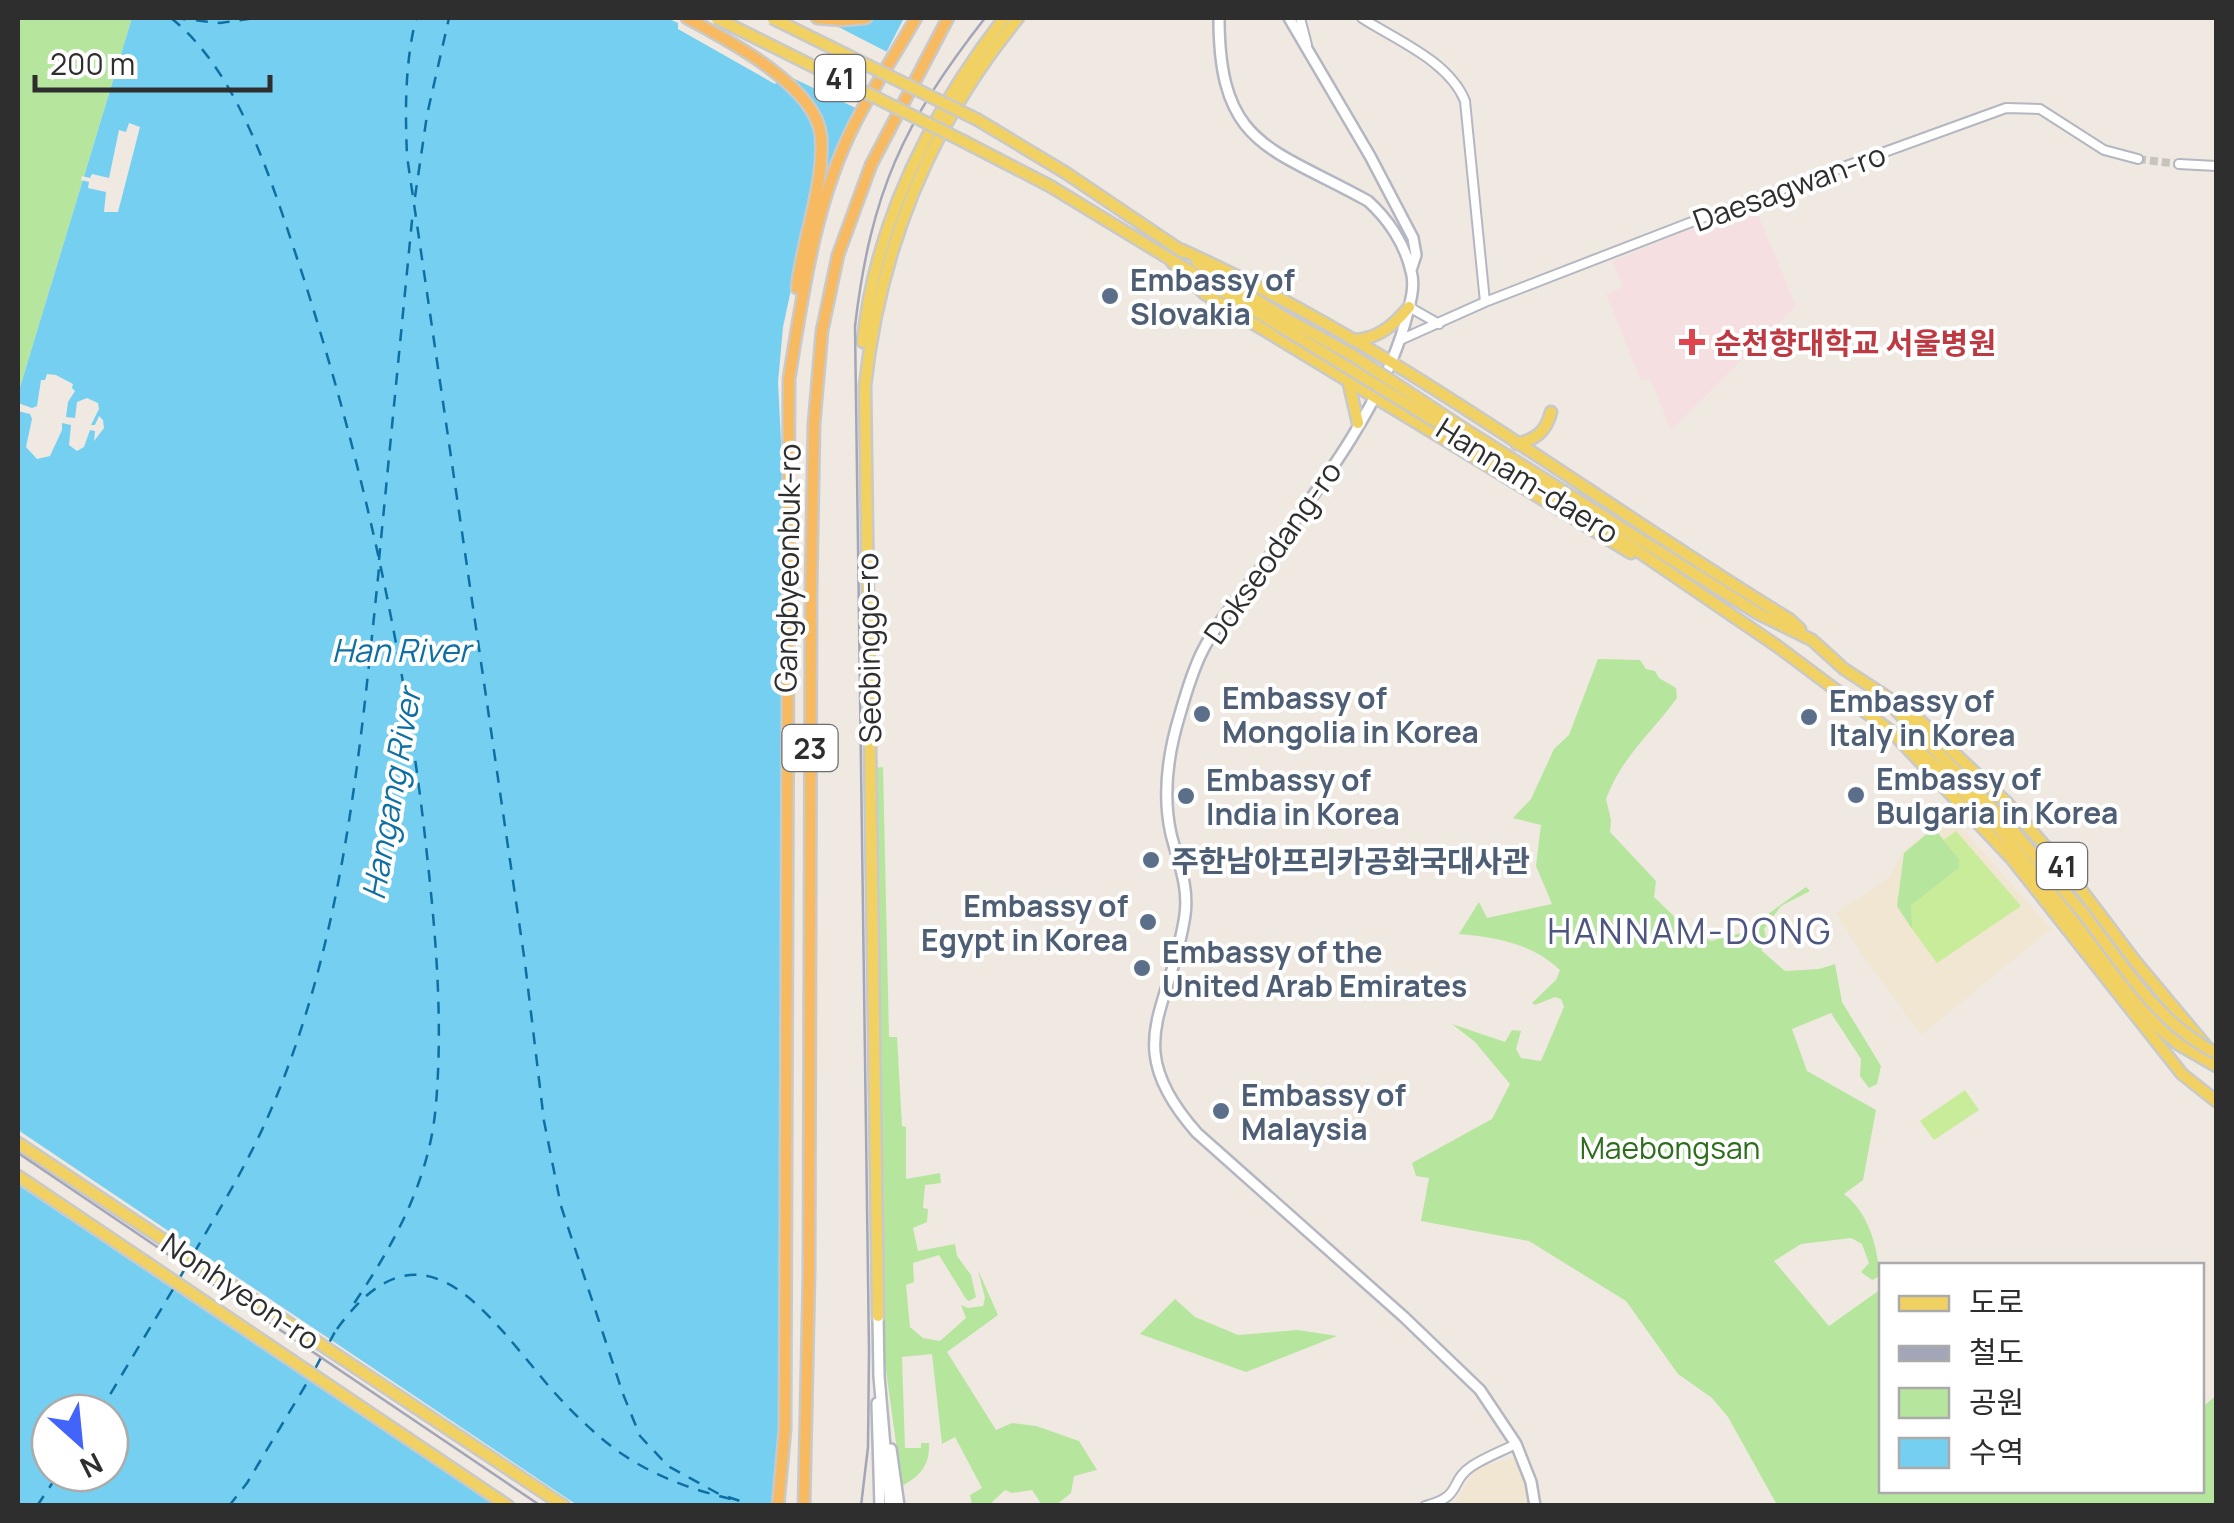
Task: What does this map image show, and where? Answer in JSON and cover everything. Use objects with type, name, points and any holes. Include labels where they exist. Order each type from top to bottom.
[{"type":"highway","points":[[687,18],[719,35],[796,90],[814,112],[820,135],[820,165],[799,271],[789,380]]},
{"type":"highway","points":[[817,18],[866,18]]},
{"type":"highway","name":"Gangbyeonbuk-ro","points":[[778,1506],[786,1429],[789,380],[806,270],[823,207],[853,128],[916,18]]},
{"type":"highway","name":"Gangbyeonbuk-ro","points":[[804,1506],[809,1274],[810,592],[814,424],[822,330],[838,254],[871,164],[948,18]]},
{"type":"main road","name":"Hannam-daero","points":[[716,18],[1050,186],[1172,262],[1352,356],[1777,646],[1892,732],[2012,859],[2182,1074],[2216,1101]]},
{"type":"main road","name":"Hannam-daero","points":[[772,18],[978,120],[1182,250],[1283,322]]},
{"type":"main road","name":"Seobinggo-ro","points":[[876,1316],[863,494],[864,329],[870,288],[902,188],[967,66],[1004,18]]},
{"type":"main road","name":"Seobinggo-ro","points":[[876,1316],[865,386],[874,316],[897,229],[967,86],[1018,18]]},
{"type":"main road","points":[[1220,18],[1222,70],[1234,106],[1252,134],[1263,145],[1368,201],[1392,228],[1412,270]]},
{"type":"main road","name":"Dokseodang-ro","points":[[1288,18],[1413,238],[1416,254],[1400,340],[1374,394],[1331,471],[1202,651],[1180,715],[1166,776],[1170,824],[1186,892],[1185,913],[1153,1032],[1153,1052],[1166,1092],[1196,1132],[1480,1390],[1516,1444],[1531,1482],[1535,1506]]},
{"type":"main road","points":[[1182,250],[1352,340],[1432,388],[1678,551],[1789,618],[1812,640]]},
{"type":"main road","points":[[1172,262],[1205,294],[1671,575]]},
{"type":"main road","points":[[1352,340],[1364,340],[1386,330],[1409,306]]},
{"type":"main road","points":[[1348,379],[1358,422]]},
{"type":"main road","points":[[1413,418],[1432,388]]},
{"type":"main road","points":[[1517,444],[1536,438],[1548,424],[1551,412]]},
{"type":"main road","name":"Hannam-daero","points":[[1463,434],[1758,613],[1812,640],[1884,697],[1913,714],[2007,803],[2216,1056]]},
{"type":"main road","points":[[1884,697],[1902,720],[2006,822],[2159,1028],[2216,1066]]},
{"type":"main road","points":[[1892,732],[1923,752],[1954,780],[2166,1018],[2216,1056]]},
{"type":"main road","name":"Nonhyeon-ro","points":[[18,1143],[564,1506]]},
{"type":"main road","name":"Nonhyeon-ro","points":[[18,1176],[508,1506]]},
{"type":"main road","points":[[876,1316],[890,1506]]},
{"type":"main road","points":[[876,1316],[880,1506]]},
{"type":"main road","points":[[884,1425],[900,1506]]},
{"type":"street","points":[[1300,18],[1308,49]]},
{"type":"street","points":[[1362,18],[1445,72],[1465,101],[1485,302]]},
{"type":"street","name":"Daesagwan-ro","points":[[1400,340],[1485,302],[1689,223],[2006,108],[2040,110],[2104,150],[2138,159]]},
{"type":"street","points":[[2178,164],[2216,166]]},
{"type":"street","points":[[1409,306],[1438,324]]},
{"type":"street","points":[[1425,1506],[1452,1496],[1472,1466],[1516,1444]]},
{"type":"shaded area","name":"순천향대학교 서울병원","points":[[1753,203],[1796,306],[1671,430],[1650,378],[1641,381],[1606,294],[1623,287],[1613,261]]},
{"type":"shaded area","points":[[1949,814],[2051,929],[1921,1035],[1836,913],[1889,878],[1903,852]]},
{"type":"shaded area","points":[[1515,1457],[1528,1490],[1528,1505],[1448,1506],[1454,1504],[1475,1469]]},
{"type":"green space","points":[[18,18],[132,18],[18,394]]},
{"type":"green space","name":"Maebongsan","points":[[1598,659],[1640,660],[1646,669],[1655,671],[1676,688],[1677,698],[1629,757],[1606,799],[1610,832],[1656,881],[1654,897],[1682,924],[1711,941],[1741,933],[1806,887],[1810,891],[1781,906],[1764,929],[1767,942],[1761,950],[1785,971],[1835,964],[1842,1002],[1881,1066],[1877,1084],[1869,1088],[1860,1076],[1861,1059],[1831,1013],[1792,1029],[1807,1071],[1876,1110],[1863,1180],[1844,1194],[1860,1211],[1870,1231],[1879,1276],[1872,1280],[1861,1272],[1869,1263],[1862,1244],[1851,1238],[1801,1244],[1774,1261],[1829,1326],[1879,1290],[1879,1493],[2204,1493],[2204,1405],[2216,1396],[2216,1505],[1777,1505],[1728,1417],[1712,1398],[1678,1374],[1626,1301],[1529,1241],[1421,1221],[1429,1178],[1416,1176],[1412,1163],[1492,1119],[1510,1084],[1475,1042],[1452,1024],[1505,1042],[1512,1030],[1521,1031],[1516,1049],[1521,1058],[1541,1061],[1564,1007],[1561,999],[1555,997],[1532,1003],[1556,980],[1560,970],[1549,961],[1513,943],[1459,934],[1479,902],[1487,918],[1552,904],[1536,866],[1541,825],[1513,818],[1531,799],[1554,749],[1569,735]]},
{"type":"green space","points":[[883,767],[889,1037],[897,1037],[902,1126],[906,1127],[906,1179],[940,1173],[941,1183],[925,1185],[923,1208],[928,1209],[927,1222],[913,1228],[918,1251],[955,1244],[957,1256],[971,1275],[976,1297],[966,1299],[939,1255],[913,1263],[914,1282],[906,1285],[910,1327],[923,1338],[940,1341],[966,1318],[961,1305],[983,1306],[985,1298],[978,1270],[998,1315],[947,1352],[996,1430],[1012,1423],[1036,1426],[1079,1441],[1097,1470],[1074,1476],[1071,1493],[1056,1505],[1042,1505],[1032,1490],[1005,1490],[989,1505],[972,1505],[970,1495],[982,1488],[955,1437],[942,1444],[932,1354],[902,1357],[905,1448],[921,1448],[921,1443],[929,1443],[923,1469],[902,1486],[883,1349],[875,768]]},
{"type":"green space","points":[[1934,828],[1959,859],[1959,868],[1912,905],[1912,929],[1897,906],[1904,853]]},
{"type":"green space","points":[[1956,831],[2021,906],[1937,963],[1912,929],[1911,905],[1959,868],[1959,859],[1944,840]]},
{"type":"green space","points":[[1965,1090],[1979,1110],[1934,1140],[1920,1121]]},
{"type":"green space","points":[[1175,1299],[1195,1317],[1238,1335],[1298,1330],[1337,1336],[1246,1372],[1140,1334]]},
{"type":"water","name":"Han River","points":[[132,18],[904,18],[858,107],[800,248],[783,327],[778,382],[786,538],[782,1422],[773,1505],[18,1506],[18,394]]},
{"type":"pier","points":[[667,18],[821,18],[891,54],[862,111],[784,74],[775,84],[678,29],[678,23]]},
{"type":"pier","points":[[129,123],[140,127],[118,212],[104,212],[106,192],[88,188],[89,182],[81,180],[82,176],[109,178],[119,130],[126,132]]},
{"type":"pier","points":[[47,374],[73,384],[75,391],[68,402],[66,417],[75,418],[77,402],[87,398],[98,403],[99,409],[91,425],[99,416],[104,428],[94,441],[95,431],[90,430],[84,447],[77,451],[69,445],[71,425],[62,423],[50,456],[37,459],[26,447],[32,419],[30,414],[18,411],[18,403],[37,406],[41,380]]},
{"type":"pier","points":[[18,1128],[577,1505],[494,1505],[18,1185]]},
{"type":"ferry route","points":[[171,18],[196,42],[236,100],[266,169],[301,270],[343,414],[379,559],[418,781],[438,979],[436,1104],[426,1158],[408,1209],[353,1305]]},
{"type":"ferry route","points":[[174,18],[220,23],[255,18]]},
{"type":"ferry route","points":[[337,1329],[367,1295],[395,1278],[422,1275],[447,1283],[472,1300],[563,1402],[616,1450],[666,1478],[740,1501],[668,1466],[640,1436],[561,1206],[544,1121],[525,963],[407,156],[407,86],[416,18]]},
{"type":"ferry route","points":[[415,197],[427,115],[449,18]]},
{"type":"ferry route","points":[[379,560],[413,210]]},
{"type":"ferry route","points":[[194,1253],[270,1112],[316,980],[356,776],[379,568]]},
{"type":"ferry route","points":[[179,1279],[190,1260]]},
{"type":"ferry route","points":[[111,1393],[175,1286]]},
{"type":"ferry route","points":[[329,1343],[337,1328]]},
{"type":"ferry route","points":[[315,1369],[325,1350]]},
{"type":"ferry route","points":[[229,1506],[311,1376]]},
{"type":"ferry route","points":[[37,1506],[46,1493]]},
{"type":"tunnel","points":[[2138,159],[2179,164]]},
{"type":"railway","points":[[861,1506],[868,1447],[869,1350],[855,326],[871,236],[895,161],[932,92],[985,18]]},
{"type":"railway","points":[[18,1153],[541,1506]]},
{"type":"place","name":"Embassy of Slovakia","points":[[1110,296]]},
{"type":"place","name":"순천향대학교 서울병원","points":[[1692,342]]},
{"type":"place","name":"Embassy of Mongolia in Korea","points":[[1202,714]]},
{"type":"place","name":"Embassy of Italy in Korea","points":[[1809,717]]},
{"type":"place","name":"Embassy of Bulgaria in Korea","points":[[1856,795]]},
{"type":"place","name":"Embassy of India in Korea","points":[[1186,796]]},
{"type":"place","name":"주한남아프리카공화국대사관","points":[[1151,860]]},
{"type":"place","name":"Embassy of Egypt in Korea","points":[[1148,922]]},
{"type":"place","name":"Embassy of the United Arab Emirates","points":[[1142,968]]},
{"type":"place","name":"Embassy of Malaysia","points":[[1221,1111]]},
{"type":"district","name":"HANNAM-DONG","points":[[1690,931]]},
{"type":"water label","name":"Hangang River","points":[[391,794]]}]
